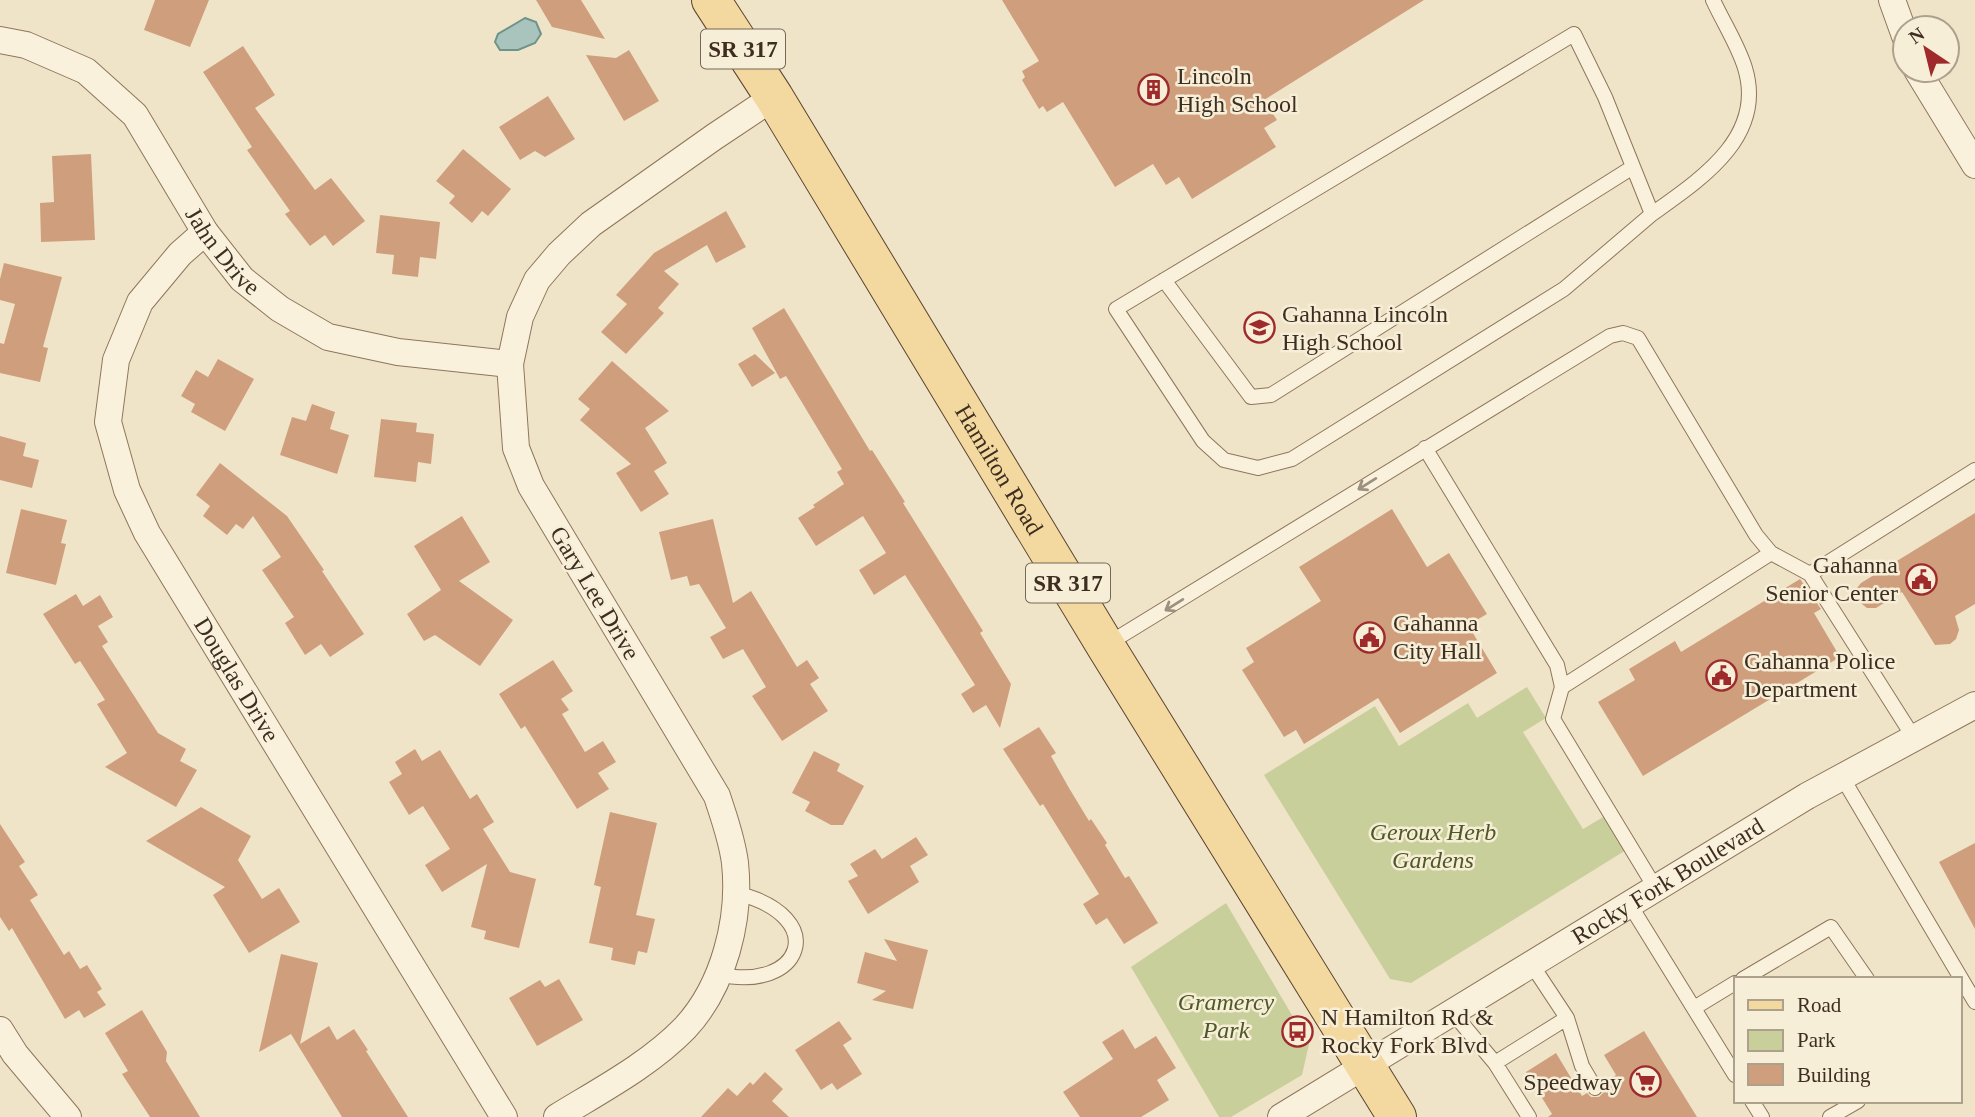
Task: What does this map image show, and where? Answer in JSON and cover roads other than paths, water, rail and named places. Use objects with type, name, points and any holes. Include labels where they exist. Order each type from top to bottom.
[{"type":"main road","name":"Hamilton Road","points":[[711,0],[774,97],[1105,645],[1397,1117]]},
{"type":"street","name":"Jahn Drive","points":[[0,40],[26,45],[86,71],[135,115],[205,232],[242,279],[280,309],[328,337],[398,352],[509,364]]},
{"type":"street","points":[[1926,84],[1975,165]]},
{"type":"street","name":"Gary Lee Drive","points":[[557,1117],[628,1074],[659,1051],[686,1027],[706,999],[723,965],[732,928],[736,893],[735,863],[728,828],[716,796],[531,486],[520,462],[516,448],[509,364],[520,317],[537,281],[559,254],[591,223],[774,97]]},
{"type":"street","name":"Douglas Drive","points":[[205,232],[180,254],[140,302],[116,360],[108,422],[127,490],[147,533],[504,1117]]},
{"type":"street","name":"Rocky Fork Boulevard","points":[[1281,1117],[1842,777],[1975,705]]},
{"type":"street","points":[[0,1030],[15,1054],[68,1117]]},
{"type":"lane","points":[[1653,215],[1605,97],[1574,34],[1116,309],[1203,441],[1224,460],[1258,468],[1292,459],[1564,289],[1690,188],[1728,152],[1748,118],[1750,93],[1745,67],[1713,0]]},
{"type":"lane","points":[[1164,280],[1251,397],[1271,395],[1633,167]]},
{"type":"lane","points":[[1105,645],[1425,448],[1611,336],[1623,333],[1637,338],[1756,535],[1771,553],[1810,574],[1914,738]]},
{"type":"lane","points":[[1425,448],[1557,665],[1562,687],[1553,719],[1656,889]]},
{"type":"lane","points":[[1810,574],[1975,470]]},
{"type":"lane","points":[[1562,687],[1771,553]]},
{"type":"lane","points":[[1842,777],[1956,977]]},
{"type":"lane","points":[[718,974],[747,978],[765,975],[781,967],[795,953],[798,944],[797,935],[777,910],[765,902],[736,893]]},
{"type":"lane","points":[[1630,905],[1734,1073]]},
{"type":"lane","points":[[1746,977],[1831,927],[1866,977]]},
{"type":"lane","points":[[1532,965],[1567,1018],[1582,1066],[1595,1088]]},
{"type":"lane","points":[[1694,1008],[1734,984]]},
{"type":"lane","points":[[1962,987],[1975,1002]]},
{"type":"lane","points":[[1453,1013],[1495,1063],[1528,1117]]},
{"type":"lane","points":[[1495,1063],[1567,1018]]},
{"type":"lane","points":[[1830,1117],[1854,1103]]},
{"type":"water","points":[[525,18],[536,22],[541,34],[535,43],[518,50],[500,50],[495,42],[498,34]]},
{"type":"place","name":"Lincoln High School","points":[[1154,90]]},
{"type":"place","name":"Gahanna Lincoln High School","points":[[1259,328]]},
{"type":"place","name":"Gahanna Senior Center","points":[[1921,579]]},
{"type":"place","name":"Gahanna City Hall","points":[[1370,637]]},
{"type":"place","name":"Gahanna Police Department","points":[[1721,675]]},
{"type":"place","name":"N Hamilton Rd & Rocky Fork Blvd","points":[[1298,1031]]},
{"type":"place","name":"Speedway","points":[[1645,1082]]},
{"type":"park label","name":"Geroux Herb Gardens","points":[[1433,846]]},
{"type":"park label","name":"Gramercy Park","points":[[1226,1016]]}]
